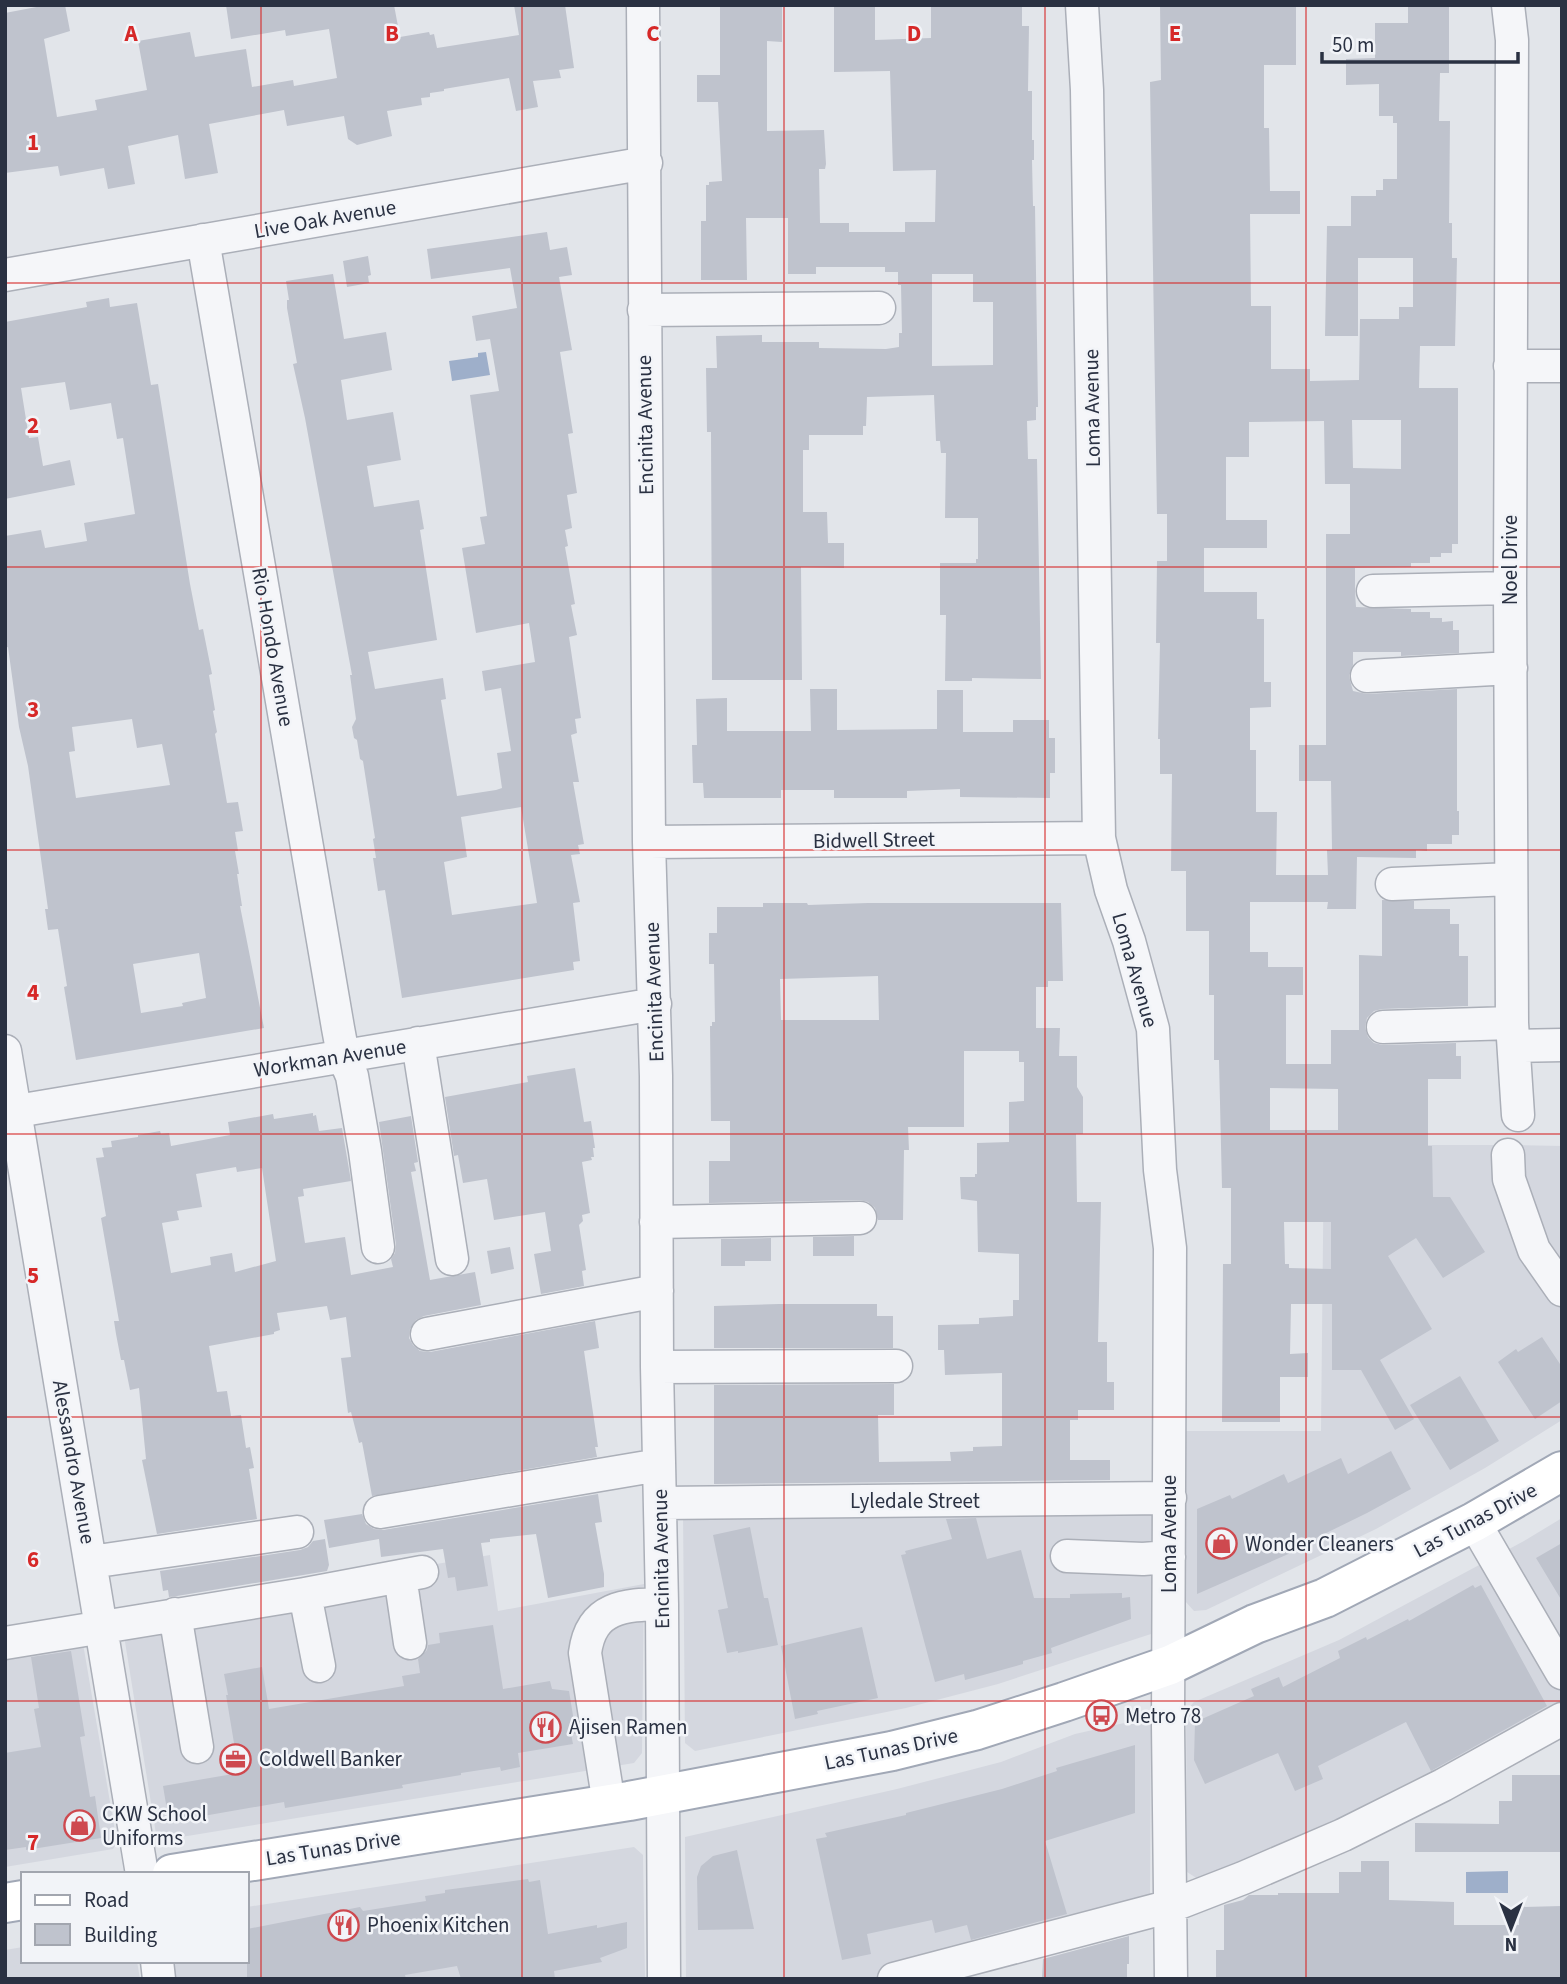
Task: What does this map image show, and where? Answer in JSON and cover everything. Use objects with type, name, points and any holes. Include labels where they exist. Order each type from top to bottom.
[{"type":"main road","name":"Las Tunas Drive","points":[[185,1872],[663,1795],[892,1751],[977,1730],[1170,1665],[1255,1624],[1325,1598],[1474,1522],[1562,1471]]},
{"type":"street","name":"Encinita Avenue","points":[[643,5],[649,842],[663,1604],[664,1979]]},
{"type":"street","name":"Loma Avenue","points":[[1082,5],[1087,90],[1099,838],[1111,890],[1129,941],[1153,1029],[1160,1170],[1170,1248],[1168,1725],[1171,1979]]},
{"type":"street","name":"Noel Drive","points":[[1508,5],[1512,40],[1511,879],[1518,1115]]},
{"type":"street","name":"Live Oak Avenue","points":[[5,275],[646,163]]},
{"type":"street","name":"Rio Hondo Avenue","points":[[203,240],[343,1055],[352,1076],[378,1247]]},
{"type":"street","points":[[644,310],[879,308]]},
{"type":"street","points":[[1510,366],[1562,366]]},
{"type":"street","points":[[1373,591],[1510,588]]},
{"type":"street","points":[[1367,676],[1511,668]]},
{"type":"street","name":"Bidwell Street","points":[[649,842],[1099,838]]},
{"type":"street","points":[[1392,884],[1511,879]]},
{"type":"street","name":"Workman Avenue","points":[[11,1112],[654,1004]]},
{"type":"street","points":[[1383,1027],[1514,1034],[1562,1045]]},
{"type":"street","points":[[418,1043],[452,1259]]},
{"type":"street","name":"Alessandro Avenue","points":[[5,1051],[11,1112],[91,1562],[142,1872]]},
{"type":"street","points":[[1508,1155],[1509,1179],[1534,1250],[1562,1290]]},
{"type":"street","points":[[656,1222],[860,1218]]},
{"type":"street","points":[[427,1334],[657,1291]]},
{"type":"street","points":[[657,1367],[896,1366]]},
{"type":"street","points":[[380,1512],[659,1465]]},
{"type":"street","name":"Lyledale Street","points":[[660,1503],[1170,1498]]},
{"type":"street","points":[[1474,1522],[1562,1673]]},
{"type":"street","points":[[91,1562],[297,1532]]},
{"type":"street","points":[[1068,1556],[1143,1559],[1169,1557]]},
{"type":"street","points":[[5,1643],[411,1574],[410,1643]]},
{"type":"street","points":[[305,1594],[319,1666]]},
{"type":"street","points":[[610,1804],[585,1653],[586,1644],[599,1622],[612,1610],[625,1605],[663,1604]]},
{"type":"street","points":[[175,1614],[197,1747]]},
{"type":"street","points":[[894,1979],[1171,1906],[1243,1878],[1343,1835],[1443,1785],[1562,1719]]},
{"type":"shaded area","points":[[1324,1145],[1493,1145],[1530,1255],[1562,1306],[1562,1420],[1485,1468],[1376,1529],[1206,1610],[1194,1611],[1185,1601],[1185,1431],[1321,1431]]},
{"type":"shaded area","points":[[1512,1145],[1562,1146],[1562,1275],[1538,1245]]},
{"type":"shaded area","points":[[1152,1507],[1151,1634],[998,1684],[906,1708],[695,1751],[685,1743],[683,1511]]},
{"type":"shaded area","points":[[1562,1518],[1562,1713],[1441,1781],[1198,1879],[1187,1872],[1186,1711],[1194,1702],[1339,1640]]},
{"type":"shaded area","points":[[490,1555],[498,1611],[644,1584],[642,1753],[634,1763],[163,1840],[156,1834],[121,1617]]},
{"type":"shaded area","points":[[80,1626],[117,1843],[113,1849],[5,1867],[5,1637]]},
{"type":"shaded area","points":[[1151,1717],[1150,1899],[875,1979],[686,1979],[685,1837],[897,1789],[1001,1762],[1075,1734]]},
{"type":"shaded area","points":[[634,1847],[643,1855],[645,1979],[174,1979],[173,1963],[248,1963],[248,1907]]},
{"type":"shaded area","points":[[21,1947],[21,1963],[137,1963],[140,1979],[5,1979],[5,1950]]},
{"type":"water","points":[[486,352],[490,375],[452,381],[449,361],[478,357],[478,353]]},
{"type":"water","points":[[1508,1871],[1508,1893],[1466,1893],[1466,1872]]},
{"type":"building","points":[[47,5],[65,5],[70,31],[44,39],[57,117],[97,110],[95,100],[147,90],[138,41],[190,32],[195,57],[246,49],[252,87],[293,80],[294,86],[337,78],[329,29],[286,36],[285,30],[231,39],[226,5],[394,5],[400,37],[429,32],[430,35],[434,34],[437,48],[519,35],[514,5],[565,5],[574,68],[559,70],[561,78],[533,81],[538,107],[516,111],[509,78],[444,89],[430,93],[430,97],[421,98],[422,105],[387,111],[392,136],[357,145],[348,139],[344,116],[287,126],[284,110],[209,124],[218,173],[185,179],[178,135],[128,146],[135,184],[108,189],[104,168],[60,176],[58,166],[5,173],[5,13]]},
{"type":"building","points":[[720,5],[782,5],[782,42],[767,41],[767,131],[824,130],[826,164],[825,169],[819,169],[820,223],[849,223],[849,232],[905,232],[905,222],[935,222],[936,170],[893,171],[890,71],[834,72],[834,5],[875,5],[875,40],[931,38],[931,5],[1022,5],[1022,26],[1029,26],[1028,91],[1032,91],[1034,140],[1032,160],[1038,407],[1036,420],[1027,421],[1028,459],[1037,459],[1041,679],[972,678],[972,681],[945,681],[946,615],[940,615],[940,563],[976,563],[978,518],[945,518],[946,453],[941,453],[940,441],[936,441],[934,395],[867,397],[863,435],[809,435],[809,450],[803,450],[803,512],[827,512],[828,543],[844,543],[844,568],[801,567],[802,680],[712,680],[711,432],[707,432],[706,368],[717,368],[716,336],[762,335],[762,342],[819,342],[819,348],[886,349],[899,347],[899,333],[902,333],[901,285],[898,285],[898,272],[885,272],[885,267],[816,267],[816,274],[788,274],[788,218],[746,218],[747,280],[701,280],[701,221],[706,221],[706,185],[709,185],[709,182],[722,181],[718,102],[697,102],[697,75],[720,75]],"holes":[[[932,274],[973,274],[973,302],[993,302],[993,365],[932,366]]]},
{"type":"building","points":[[1160,5],[1296,5],[1296,65],[1264,65],[1264,128],[1269,128],[1270,191],[1300,191],[1300,214],[1250,214],[1251,306],[1271,306],[1271,369],[1310,369],[1310,381],[1359,380],[1360,319],[1399,319],[1399,307],[1413,307],[1413,258],[1358,258],[1358,336],[1325,336],[1327,226],[1351,226],[1351,196],[1376,196],[1376,190],[1383,190],[1383,179],[1397,179],[1397,123],[1393,123],[1393,116],[1379,116],[1379,84],[1346,85],[1346,59],[1375,58],[1375,23],[1408,23],[1408,5],[1449,5],[1449,73],[1440,73],[1439,121],[1450,121],[1449,223],[1452,223],[1452,258],[1457,258],[1455,346],[1420,346],[1419,388],[1458,388],[1458,544],[1452,544],[1452,553],[1430,557],[1430,563],[1411,563],[1411,567],[1355,568],[1355,592],[1356,607],[1411,609],[1411,612],[1430,612],[1430,618],[1442,618],[1442,622],[1453,621],[1453,630],[1459,630],[1459,653],[1401,656],[1401,652],[1353,652],[1353,665],[1349,676],[1353,691],[1367,694],[1457,689],[1459,835],[1452,835],[1452,844],[1427,844],[1427,851],[1416,850],[1416,858],[1357,857],[1356,909],[1327,909],[1328,902],[1250,902],[1250,952],[1268,952],[1268,967],[1303,967],[1303,995],[1286,995],[1286,1064],[1331,1064],[1331,1030],[1359,1030],[1359,955],[1382,956],[1382,900],[1414,901],[1414,909],[1450,909],[1450,924],[1459,924],[1459,956],[1468,956],[1468,1006],[1382,1009],[1374,1011],[1367,1018],[1365,1027],[1368,1037],[1374,1043],[1383,1045],[1456,1043],[1456,1056],[1461,1056],[1461,1079],[1428,1079],[1428,1146],[1432,1146],[1433,1197],[1450,1197],[1485,1252],[1443,1278],[1416,1238],[1388,1256],[1432,1329],[1380,1360],[1414,1419],[1395,1430],[1361,1370],[1332,1370],[1332,1304],[1291,1304],[1290,1354],[1308,1353],[1308,1377],[1280,1377],[1280,1422],[1222,1422],[1223,1264],[1231,1264],[1231,1188],[1222,1188],[1219,1060],[1214,1060],[1214,995],[1209,995],[1209,931],[1186,931],[1186,871],[1171,871],[1172,774],[1160,774],[1158,739],[1160,643],[1156,643],[1157,561],[1167,561],[1167,514],[1157,514],[1150,82],[1161,80]],"holes":[[[1352,420],[1401,420],[1401,469],[1353,468]],[[1324,421],[1325,484],[1350,484],[1350,534],[1326,534],[1326,745],[1299,745],[1299,781],[1331,781],[1332,850],[1327,850],[1328,875],[1276,875],[1277,812],[1256,812],[1256,750],[1250,750],[1250,708],[1271,707],[1271,682],[1264,682],[1264,619],[1257,619],[1257,592],[1204,592],[1204,548],[1267,548],[1267,520],[1226,520],[1226,457],[1249,457],[1249,422]],[[1270,1088],[1338,1089],[1338,1130],[1270,1130]],[[1284,1222],[1331,1222],[1331,1269],[1289,1268],[1289,1264],[1285,1264]]]},
{"type":"building","points":[[547,232],[550,250],[567,247],[572,275],[559,277],[572,350],[560,352],[573,433],[568,434],[577,493],[567,495],[572,528],[565,530],[568,546],[565,547],[575,604],[571,605],[577,635],[569,637],[581,718],[575,719],[577,733],[571,735],[579,782],[573,782],[584,844],[578,845],[580,854],[571,855],[580,902],[573,903],[580,961],[573,962],[574,970],[402,998],[385,890],[378,891],[373,858],[376,858],[375,838],[363,761],[360,759],[352,727],[356,719],[352,675],[293,364],[297,363],[287,308],[289,300],[286,281],[333,274],[344,339],[386,332],[392,370],[341,380],[347,420],[393,412],[401,460],[367,466],[374,507],[419,500],[424,529],[420,530],[437,640],[368,652],[375,689],[443,678],[446,699],[441,700],[457,796],[496,790],[502,788],[497,753],[511,751],[501,688],[485,691],[482,671],[535,662],[529,623],[476,633],[462,548],[485,544],[480,517],[487,516],[470,395],[499,391],[490,339],[476,341],[472,316],[517,308],[510,268],[431,279],[427,249]],"holes":[[[521,807],[537,903],[452,915],[444,862],[467,857],[461,817]]]},
{"type":"building","points":[[368,256],[371,275],[368,276],[369,283],[347,287],[343,261]]},
{"type":"building","points":[[109,298],[110,307],[137,303],[151,385],[158,384],[190,584],[199,630],[203,629],[212,674],[209,675],[215,710],[215,734],[227,803],[238,802],[243,831],[235,832],[240,906],[264,1028],[76,1060],[58,929],[48,930],[45,909],[48,909],[28,766],[19,727],[8,647],[5,648],[5,536],[41,530],[45,548],[87,541],[84,523],[135,514],[123,438],[117,439],[111,403],[70,410],[65,382],[21,388],[29,438],[38,437],[43,466],[70,460],[75,485],[5,499],[5,322],[87,307],[86,302]],"holes":[[[132,719],[137,748],[162,744],[170,785],[76,798],[69,752],[75,751],[72,727]],[[199,953],[206,998],[182,1003],[183,1006],[141,1013],[133,964]]]},
{"type":"building","points":[[810,689],[837,689],[837,730],[937,729],[937,690],[963,690],[963,732],[1013,732],[1013,720],[1049,720],[1049,738],[1055,738],[1055,773],[1050,773],[1050,798],[960,797],[960,789],[907,791],[907,798],[834,798],[834,790],[781,790],[781,798],[704,798],[703,783],[693,783],[692,745],[697,745],[696,699],[727,698],[727,731],[811,731]]},
{"type":"building","points":[[763,903],[1061,903],[1063,981],[1048,981],[1048,987],[1036,987],[1036,1028],[1060,1028],[1059,1056],[1077,1056],[1077,1087],[1083,1097],[1083,1134],[1076,1134],[1077,1202],[1101,1202],[1098,1342],[1107,1342],[1107,1382],[1114,1382],[1114,1410],[1078,1410],[1078,1420],[1070,1420],[1070,1460],[1110,1460],[1110,1480],[714,1484],[714,1385],[894,1384],[894,1415],[878,1415],[879,1462],[951,1461],[950,1452],[973,1451],[973,1447],[1002,1446],[1002,1373],[945,1375],[944,1350],[938,1350],[938,1325],[979,1324],[979,1318],[1013,1316],[1013,1300],[1019,1300],[1019,1254],[978,1252],[977,1201],[961,1199],[960,1177],[975,1177],[977,1174],[977,1143],[1009,1142],[1009,1102],[1024,1101],[1024,1062],[1019,1062],[1019,1051],[964,1051],[964,1127],[908,1127],[909,1150],[904,1150],[903,1220],[878,1220],[875,1208],[860,1200],[709,1203],[709,1161],[730,1161],[730,1121],[711,1121],[710,1026],[715,1022],[714,964],[709,964],[709,933],[717,933],[717,907],[763,907]],"holes":[[[878,976],[879,1020],[781,1020],[780,979]]]},
{"type":"building","points":[[575,1068],[584,1122],[591,1121],[595,1148],[592,1160],[582,1162],[590,1213],[582,1215],[583,1221],[579,1225],[586,1270],[582,1271],[584,1286],[541,1294],[534,1254],[551,1251],[545,1212],[494,1220],[487,1179],[463,1183],[458,1155],[454,1156],[445,1097],[528,1082],[527,1076]]},
{"type":"building","points":[[313,1113],[313,1116],[316,1115],[319,1131],[342,1128],[351,1181],[303,1189],[304,1196],[298,1197],[305,1243],[345,1237],[351,1275],[393,1267],[391,1259],[396,1245],[379,1122],[411,1116],[418,1162],[414,1163],[416,1171],[411,1172],[430,1280],[475,1272],[481,1305],[424,1316],[416,1320],[410,1329],[409,1338],[420,1351],[430,1352],[595,1321],[599,1348],[584,1351],[598,1447],[595,1447],[597,1457],[372,1496],[362,1442],[359,1443],[351,1412],[348,1413],[341,1358],[351,1357],[346,1317],[330,1320],[327,1306],[277,1313],[280,1330],[274,1334],[209,1346],[217,1392],[227,1391],[231,1416],[241,1415],[246,1448],[250,1447],[254,1468],[249,1469],[257,1519],[157,1534],[142,1460],[146,1459],[139,1388],[130,1390],[116,1334],[114,1321],[119,1321],[101,1218],[106,1216],[96,1158],[104,1157],[102,1148],[112,1147],[111,1141],[138,1135],[160,1131],[161,1134],[169,1133],[171,1146],[230,1135],[228,1122],[273,1114],[274,1119]],"holes":[[[236,1167],[237,1172],[262,1168],[276,1261],[235,1272],[232,1253],[210,1257],[211,1265],[171,1273],[162,1223],[179,1220],[177,1211],[202,1207],[196,1174]]]},
{"type":"building","points":[[854,1236],[854,1256],[813,1256],[813,1237]]},
{"type":"building","points":[[771,1238],[771,1261],[745,1261],[745,1266],[721,1266],[721,1239]]},
{"type":"building","points":[[510,1247],[514,1269],[491,1274],[487,1251]]},
{"type":"building","points":[[877,1304],[877,1316],[893,1316],[893,1348],[714,1348],[714,1306]]},
{"type":"building","points":[[1542,1337],[1562,1367],[1562,1401],[1535,1419],[1498,1362],[1516,1349],[1518,1352]]},
{"type":"building","points":[[1460,1376],[1499,1441],[1450,1470],[1410,1405]]},
{"type":"building","points":[[1391,1451],[1411,1489],[1316,1538],[1318,1541],[1197,1594],[1197,1509],[1230,1495],[1232,1499],[1284,1474],[1288,1483],[1341,1458],[1348,1474]]},
{"type":"building","points":[[598,1494],[602,1522],[595,1523],[604,1587],[548,1598],[536,1534],[490,1539],[490,1542],[481,1543],[488,1586],[457,1591],[455,1577],[448,1578],[443,1549],[381,1557],[379,1539],[329,1548],[324,1520],[362,1514],[366,1524],[383,1530]]},
{"type":"building","points":[[976,1518],[987,1559],[1021,1550],[1034,1598],[1122,1593],[1122,1598],[1130,1597],[1131,1619],[1051,1648],[1052,1653],[1023,1661],[1023,1664],[965,1680],[964,1674],[935,1682],[901,1555],[906,1554],[905,1551],[952,1539],[946,1519]]},
{"type":"building","points":[[750,1527],[764,1598],[768,1598],[778,1645],[727,1653],[718,1610],[728,1608],[713,1535]]},
{"type":"building","points":[[325,1539],[329,1565],[327,1571],[169,1597],[168,1590],[163,1591],[160,1571],[300,1550],[313,1541]]},
{"type":"building","points":[[1562,1543],[1562,1601],[1536,1558]]},
{"type":"building","points":[[1473,1585],[1475,1588],[1481,1585],[1547,1706],[1431,1771],[1406,1722],[1318,1766],[1323,1779],[1295,1791],[1278,1753],[1205,1784],[1194,1760],[1195,1722],[1254,1696],[1251,1689],[1279,1677],[1283,1687],[1340,1658],[1338,1651],[1408,1619],[1409,1621]]},
{"type":"building","points":[[493,1625],[503,1689],[550,1681],[552,1689],[569,1691],[576,1734],[571,1734],[573,1744],[518,1753],[520,1767],[501,1771],[500,1767],[402,1785],[403,1788],[285,1808],[284,1802],[169,1822],[163,1786],[233,1774],[230,1756],[236,1755],[224,1674],[262,1667],[269,1709],[404,1686],[402,1676],[420,1673],[418,1659],[428,1645],[440,1643],[439,1633]]},
{"type":"building","points":[[862,1627],[878,1698],[817,1711],[818,1714],[795,1719],[781,1646]]},
{"type":"building","points":[[71,1651],[85,1736],[80,1737],[90,1797],[95,1796],[101,1838],[26,1850],[26,1847],[5,1850],[5,1753],[41,1747],[34,1709],[39,1708],[31,1657]]},
{"type":"building","points":[[1135,1745],[1135,1813],[1045,1841],[1067,1914],[971,1940],[967,1925],[935,1933],[932,1920],[867,1934],[871,1954],[842,1960],[816,1839],[827,1837],[825,1833],[1002,1789],[1057,1771],[1056,1768]]},
{"type":"building","points":[[1512,1775],[1562,1775],[1562,1852],[1415,1852],[1415,1823],[1499,1824],[1499,1801],[1512,1801]]},
{"type":"building","points":[[737,1850],[754,1929],[698,1930],[697,1877],[701,1866],[713,1856]]},
{"type":"building","points":[[1361,1861],[1389,1861],[1389,1900],[1454,1902],[1454,1925],[1519,1925],[1519,1907],[1562,1906],[1561,1979],[1216,1977],[1216,1950],[1224,1950],[1224,1905],[1243,1900],[1249,1895],[1339,1893],[1339,1872],[1361,1872]]},
{"type":"building","points":[[528,1879],[529,1882],[540,1880],[548,1934],[627,1922],[627,1948],[600,1958],[602,1962],[554,1971],[555,1979],[461,1979],[457,1966],[405,1975],[406,1979],[247,1979],[248,1929],[360,1907],[363,1911],[426,1901],[425,1896],[445,1893],[445,1890]]},
{"type":"building","points":[[1129,1936],[1127,1979],[1042,1979],[1043,1959]]},
{"type":"place","name":"Wonder Cleaners","points":[[1222,1544]]},
{"type":"place","name":"Metro 78","points":[[1102,1716]]},
{"type":"place","name":"Ajisen Ramen","points":[[546,1727]]},
{"type":"place","name":"Coldwell Banker","points":[[236,1759]]},
{"type":"place","name":"CKW School Uniforms","points":[[79,1826]]},
{"type":"place","name":"Phoenix Kitchen","points":[[344,1925]]}]
